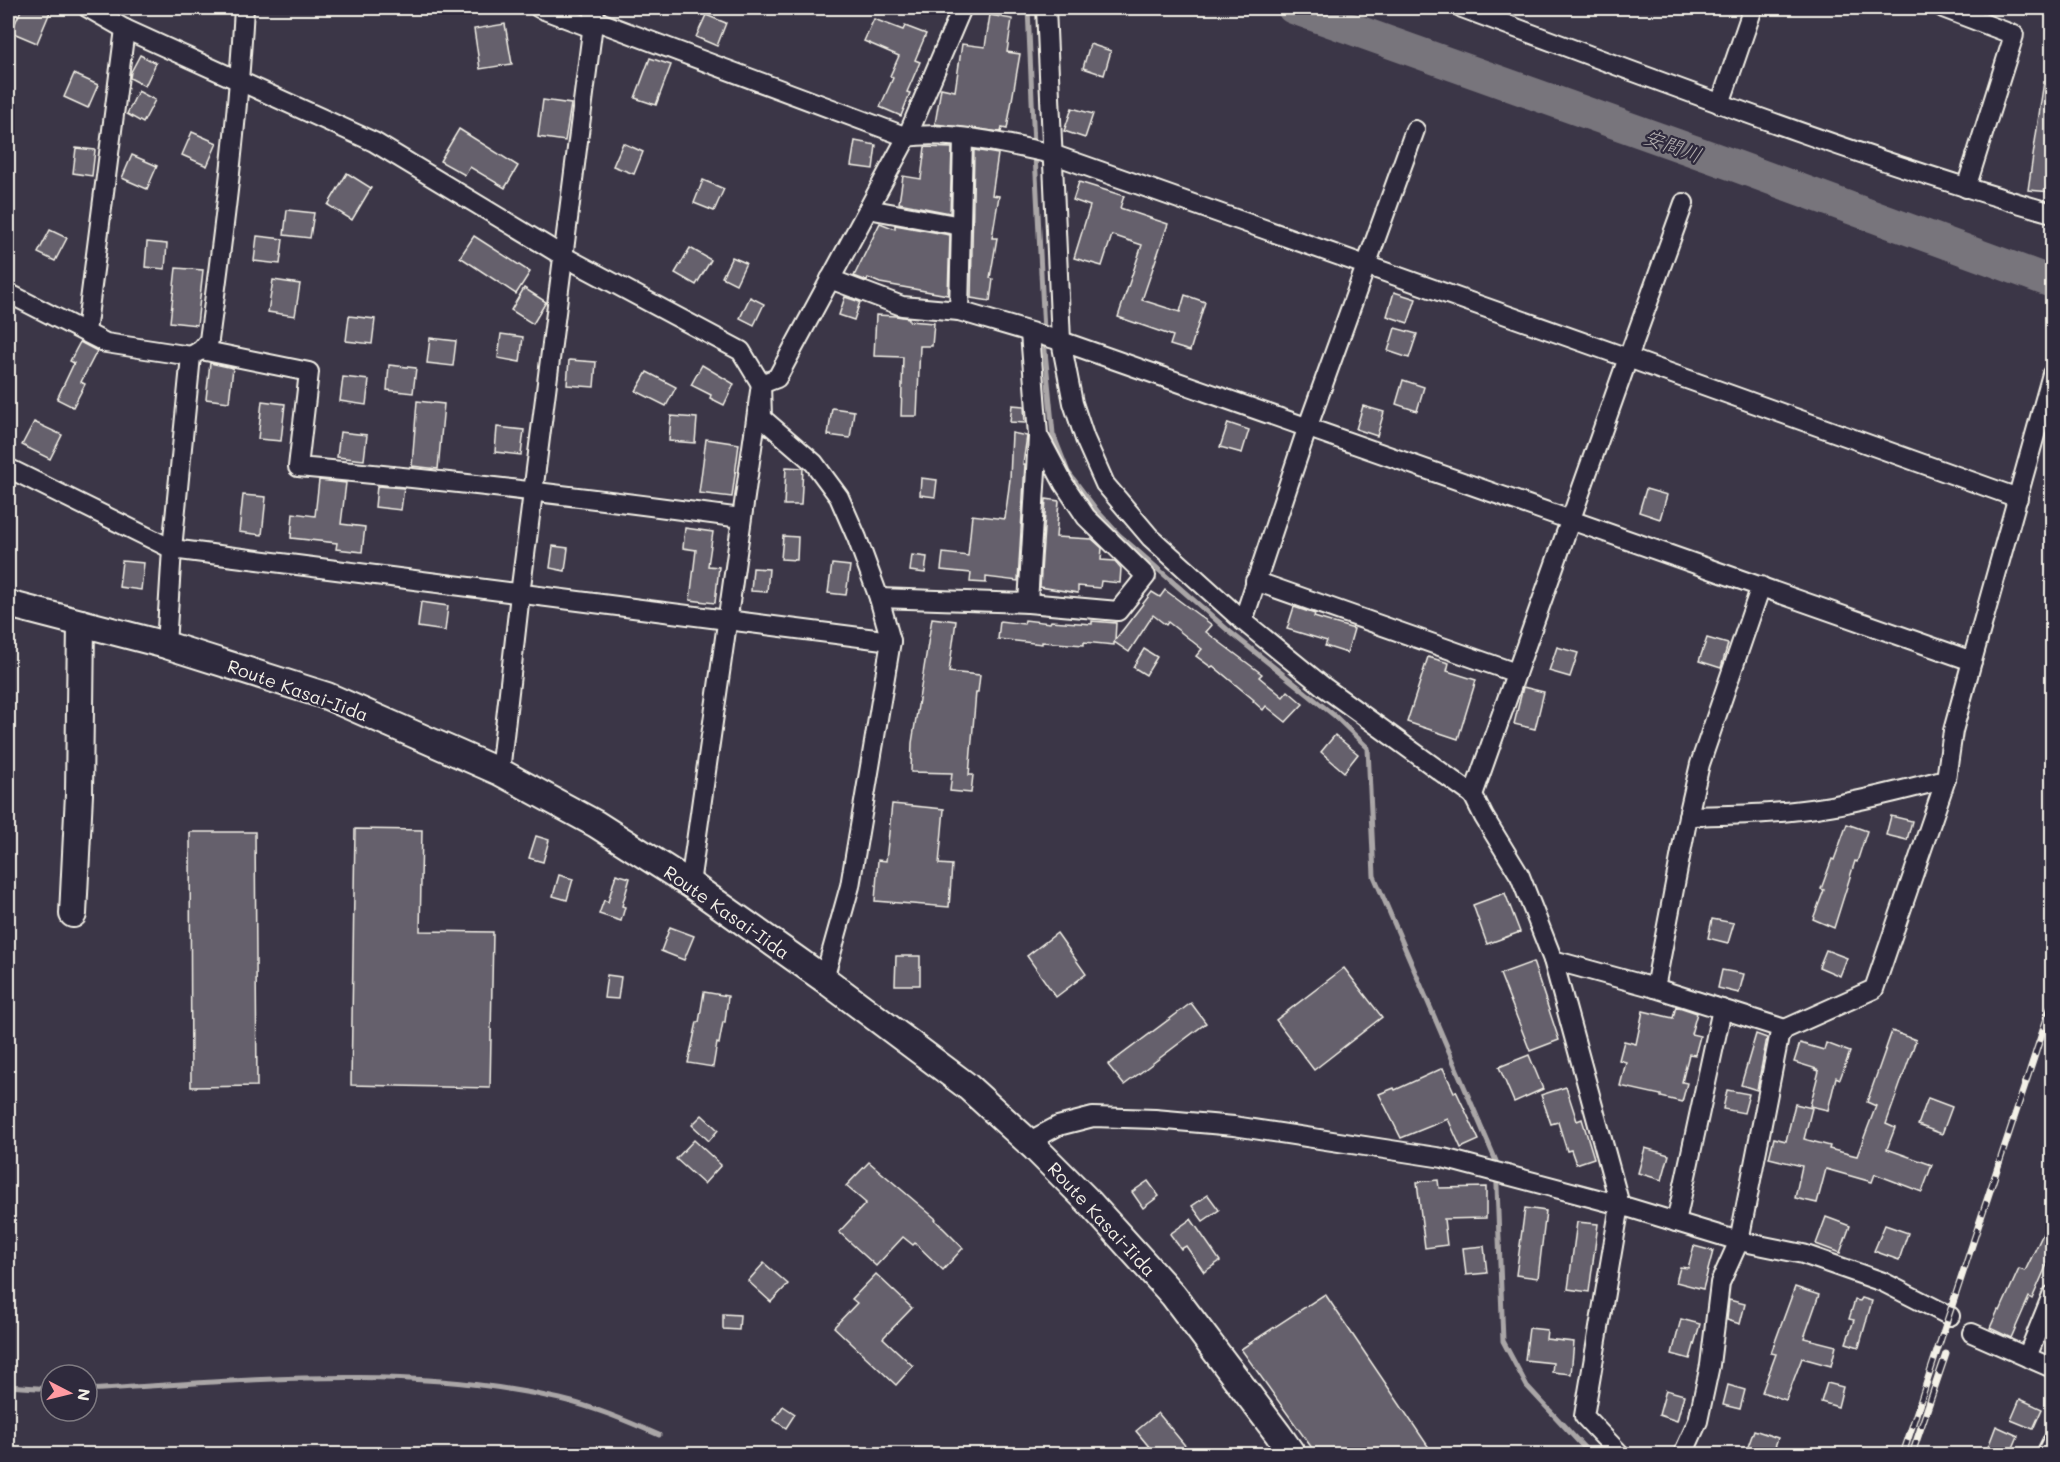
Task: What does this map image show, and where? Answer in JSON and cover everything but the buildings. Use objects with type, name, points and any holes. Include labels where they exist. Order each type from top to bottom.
[{"type":"main road","name":"Route Kasai-Iida","points":[[8,604],[166,645],[327,696],[500,772],[596,824],[690,884],[824,979],[967,1086],[1028,1142],[1089,1202],[1173,1295],[1292,1455]]},
{"type":"main road","points":[[73,914],[79,794],[81,623]]},
{"type":"street","points":[[88,8],[125,29],[374,142],[563,256],[741,351],[761,384],[762,418],[814,463],[839,497],[879,598],[891,641],[850,886],[824,979]]},
{"type":"street","points":[[166,645],[172,549],[196,353],[209,340],[224,235],[240,80],[244,8]]},
{"type":"street","points":[[538,8],[594,19],[907,137],[925,134],[1023,147],[1049,153],[2018,498]]},
{"type":"street","points":[[761,384],[777,378],[907,137],[962,8]]},
{"type":"street","points":[[1046,8],[1049,153],[1059,340],[1072,403],[1084,439],[1106,484],[1150,537],[1243,621],[1324,687],[1473,795],[1520,876],[1553,960],[1620,1205],[1584,1416],[1620,1455]]},
{"type":"street","points":[[1462,8],[1720,104],[1966,188],[2052,213]]},
{"type":"street","points":[[1720,104],[1753,8]]},
{"type":"street","points":[[1943,8],[2014,35],[1966,188]]},
{"type":"street","points":[[500,772],[520,594],[594,19]]},
{"type":"street","points":[[86,332],[125,29]]},
{"type":"street","points":[[1243,621],[1308,426],[1414,130]]},
{"type":"street","points":[[959,312],[963,139]]},
{"type":"street","points":[[1473,795],[1684,203]]},
{"type":"street","points":[[868,209],[961,226]]},
{"type":"street","points":[[830,279],[902,306],[959,312],[1059,340],[1972,661]]},
{"type":"street","points":[[8,293],[106,343],[196,353],[309,372],[298,467],[461,485],[534,490],[741,518]]},
{"type":"street","points":[[1028,603],[1038,435],[1031,333]]},
{"type":"street","points":[[1683,1455],[1698,1421],[1710,1365],[1720,1283],[1739,1241],[1779,1036],[1785,1029],[1874,989],[1946,779],[1953,731],[2052,374]]},
{"type":"street","points":[[690,884],[761,384]]},
{"type":"street","points":[[879,598],[1028,603],[1118,611],[1146,576],[1086,517],[1064,484],[1038,435]]},
{"type":"street","points":[[8,468],[172,549],[891,641]]},
{"type":"street","points":[[1255,581],[1516,673]]},
{"type":"street","points":[[1655,988],[1688,816],[1701,764],[1761,586]]},
{"type":"street","points":[[1688,816],[1754,814],[1828,806],[1882,796],[1946,779]]},
{"type":"street","points":[[1553,960],[1655,988],[1785,1029]]},
{"type":"street","points":[[1676,1222],[1722,1009]]},
{"type":"street","points":[[1028,1142],[1058,1125],[1093,1117],[1155,1119],[1234,1126],[1443,1158],[1620,1205],[1739,1241],[1803,1254],[1873,1279],[1950,1316]]},
{"type":"street","points":[[2027,1357],[2052,1295]]},
{"type":"street","points":[[1972,1333],[2052,1368]]},
{"type":"street","points":[[2046,1455],[2052,1442]]},
{"type":"waterway","points":[[1028,8],[1034,146]]},
{"type":"waterway","name":"安間川","points":[[1293,8],[1736,166],[2052,282]]},
{"type":"waterway","points":[[1035,155],[1044,331]]},
{"type":"waterway","points":[[1044,341],[1053,434],[1068,472],[1098,512],[1119,535],[1230,632],[1335,716],[1368,748],[1374,876],[1496,1161],[1503,1341],[1527,1386],[1590,1454]]},
{"type":"waterway","points":[[99,1389],[265,1379],[384,1378],[443,1381],[502,1388],[573,1402],[659,1435]]},
{"type":"waterway","points":[[8,1386],[39,1388]]},
{"type":"railway","points":[[1903,1454],[2052,1003]]},
{"type":"railway","points":[[1912,1454],[1946,1354]]}]
